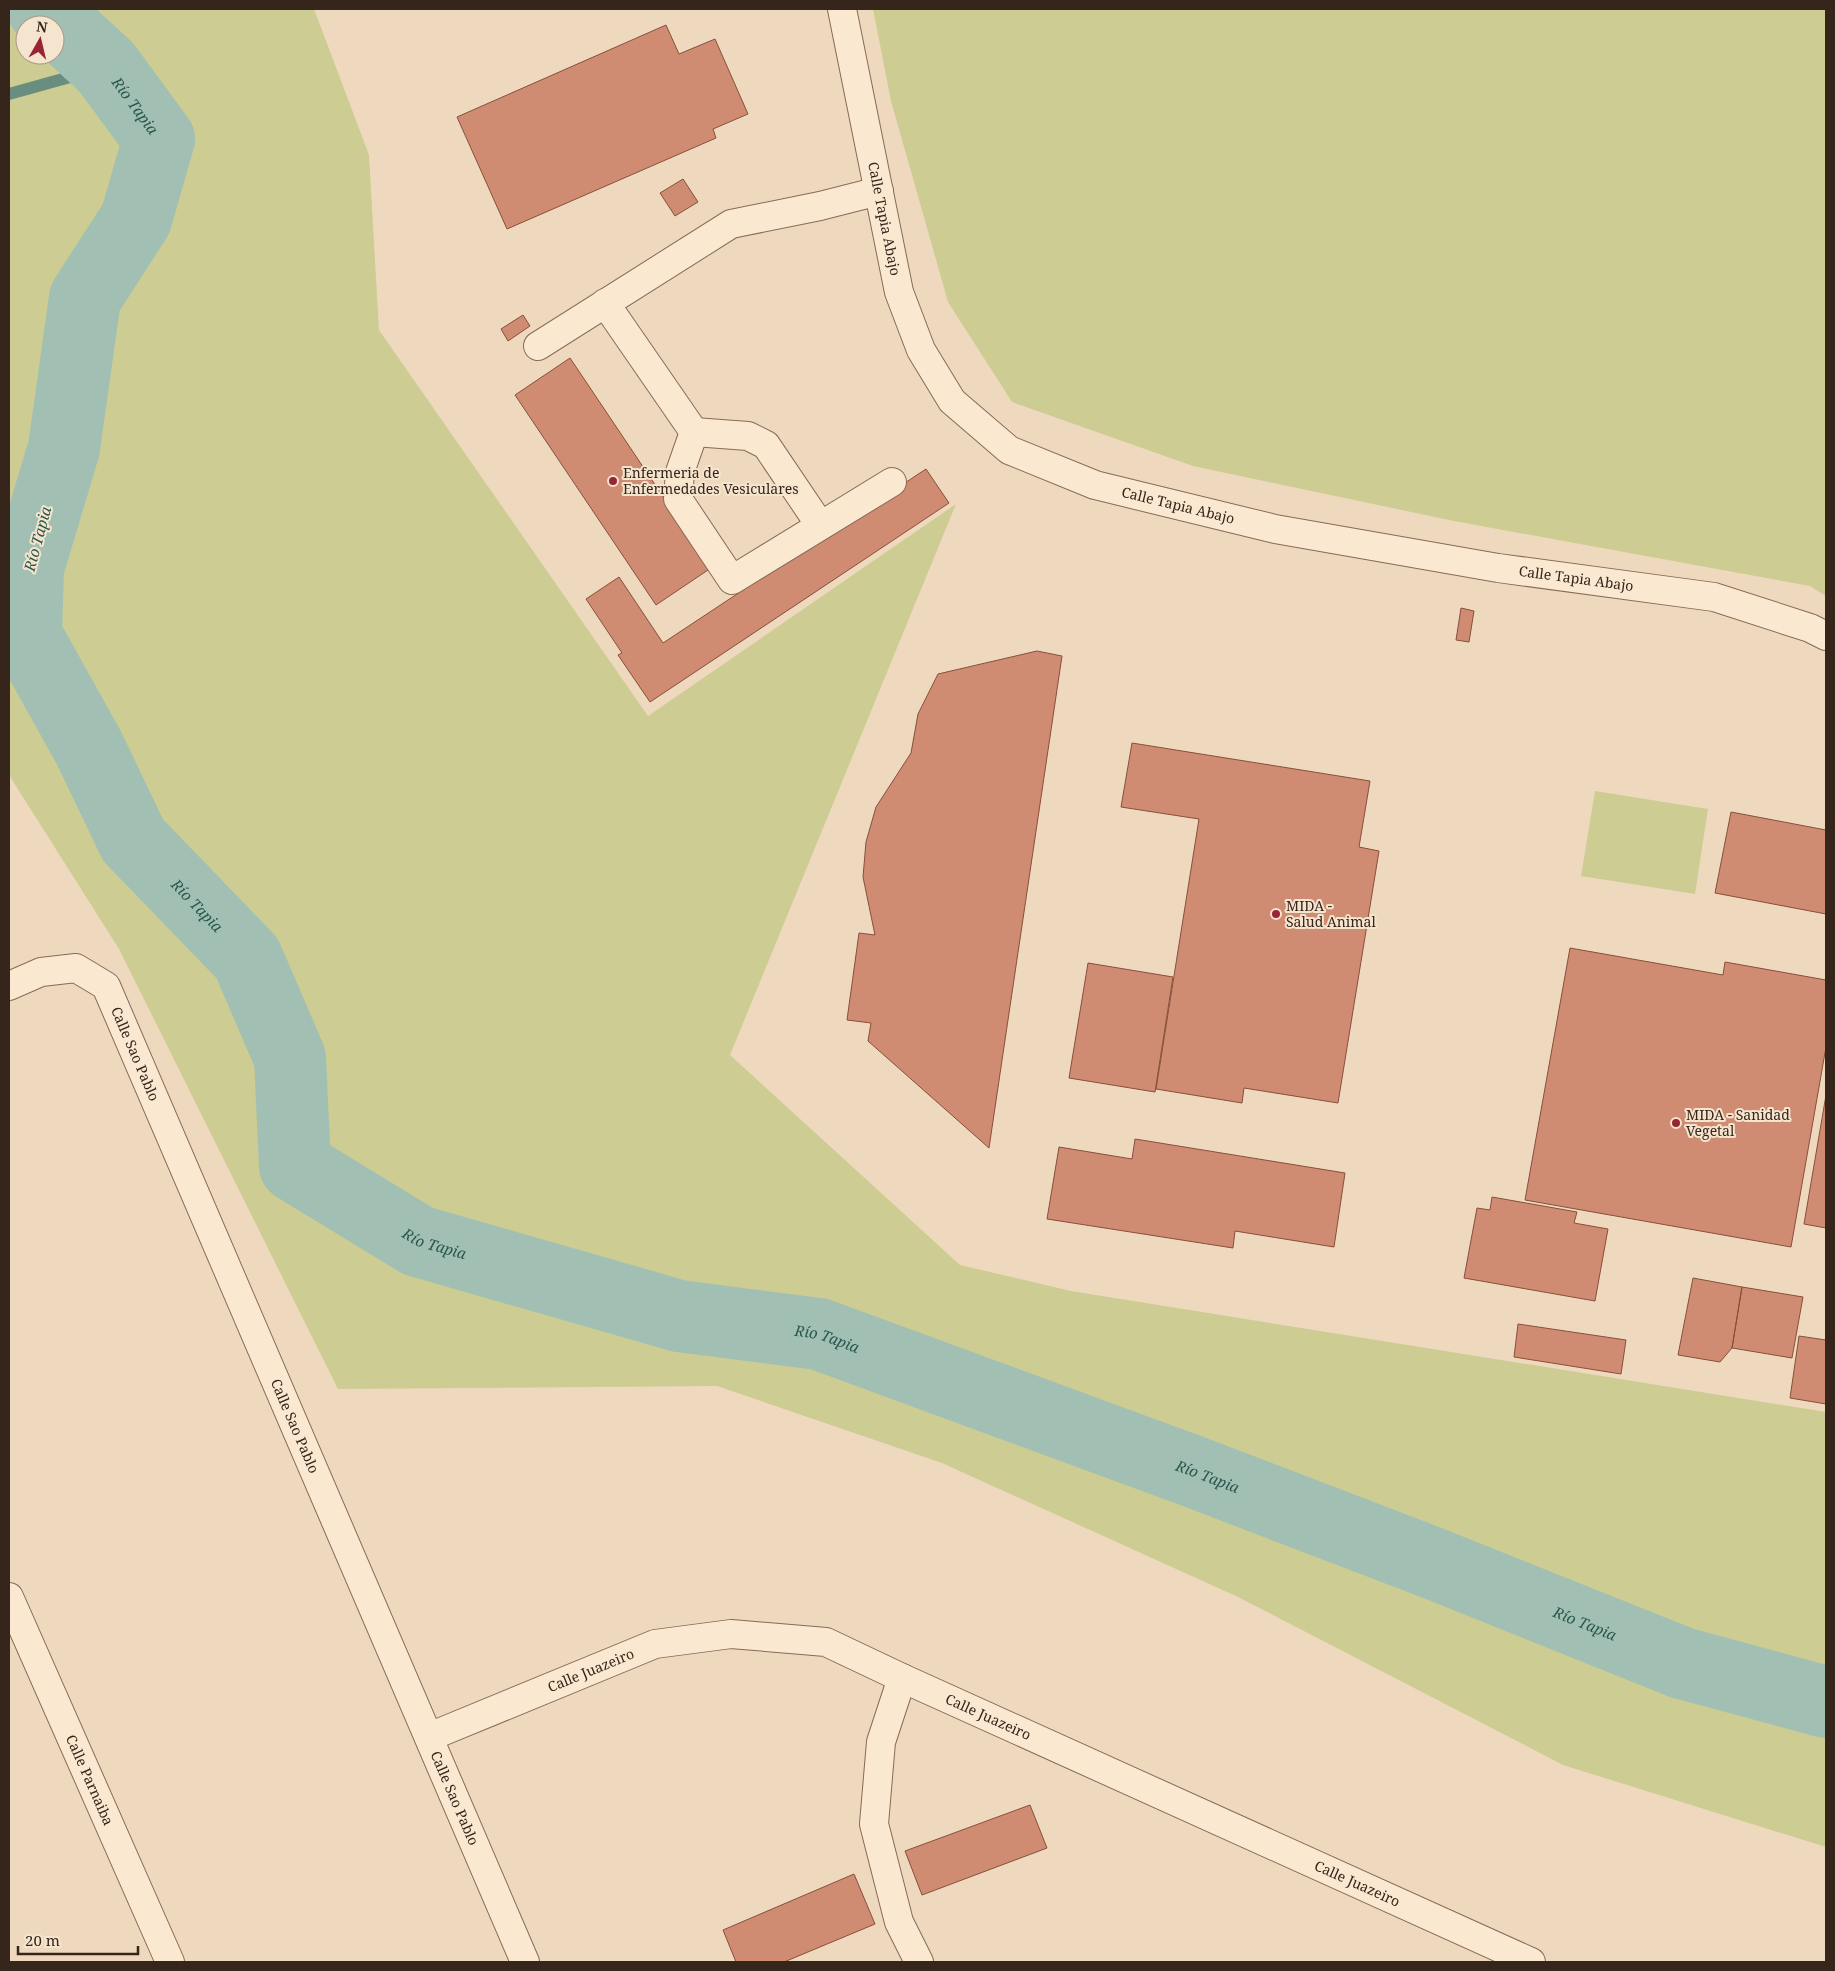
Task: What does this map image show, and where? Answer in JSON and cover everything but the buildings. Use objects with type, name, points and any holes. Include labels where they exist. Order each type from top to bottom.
[{"type":"street","name":"Calle Tapia Abajo","points":[[842,9],[899,292],[921,350],[952,401],[1009,450],[1095,486],[1275,529],[1498,568],[1714,597],[1810,628],[1826,636]]},
{"type":"street","points":[[538,346],[731,224],[820,206],[879,191]]},
{"type":"street","points":[[605,303],[694,432]]},
{"type":"street","points":[[694,432],[748,436],[766,445],[820,525]]},
{"type":"street","points":[[694,432],[680,472],[678,499],[732,580],[892,482]]},
{"type":"street","name":"Calle Sao Pablo","points":[[9,986],[41,972],[76,968],[106,986],[526,1962]]},
{"type":"street","name":"Calle Parnaiba","points":[[9,1597],[170,1962]]},
{"type":"street","name":"Calle Juazeiro","points":[[429,1737],[655,1644],[731,1634],[826,1642],[1531,1962]]},
{"type":"street","points":[[902,1678],[881,1742],[874,1824],[899,1922],[919,1962]]},
{"type":"shaded area","points":[[9,9],[314,9],[369,155],[379,330],[648,716],[956,504],[730,1055],[960,1265],[1071,1291],[1826,1412],[1826,1847],[1563,1765],[1238,1597],[942,1463],[717,1386],[338,1389],[119,949],[9,775]]},
{"type":"shaded area","points":[[873,9],[1826,9],[1826,596],[1810,586],[1454,521],[1193,466],[1012,402],[948,302],[891,101]]},
{"type":"shaded area","points":[[1595,791],[1708,809],[1695,894],[1581,876]]},
{"type":"waterway","name":"Río Tapia","points":[[43,9],[106,67],[159,139],[136,219],[85,298],[64,448],[28,568],[26,635],[89,748],[133,840],[247,958],[290,1058],[295,1166],[418,1241],[679,1316],[819,1334],[1192,1471],[1435,1564],[1682,1663],[1826,1702]]},
{"type":"waterway","points":[[9,94],[106,67]]},
{"type":"place","name":"Enfermeria de Enfermedades Vesiculares","points":[[613,481]]},
{"type":"place","name":"MIDA - Salud Animal","points":[[1276,914]]},
{"type":"place","name":"MIDA - Sanidad Vegetal","points":[[1676,1123]]}]
